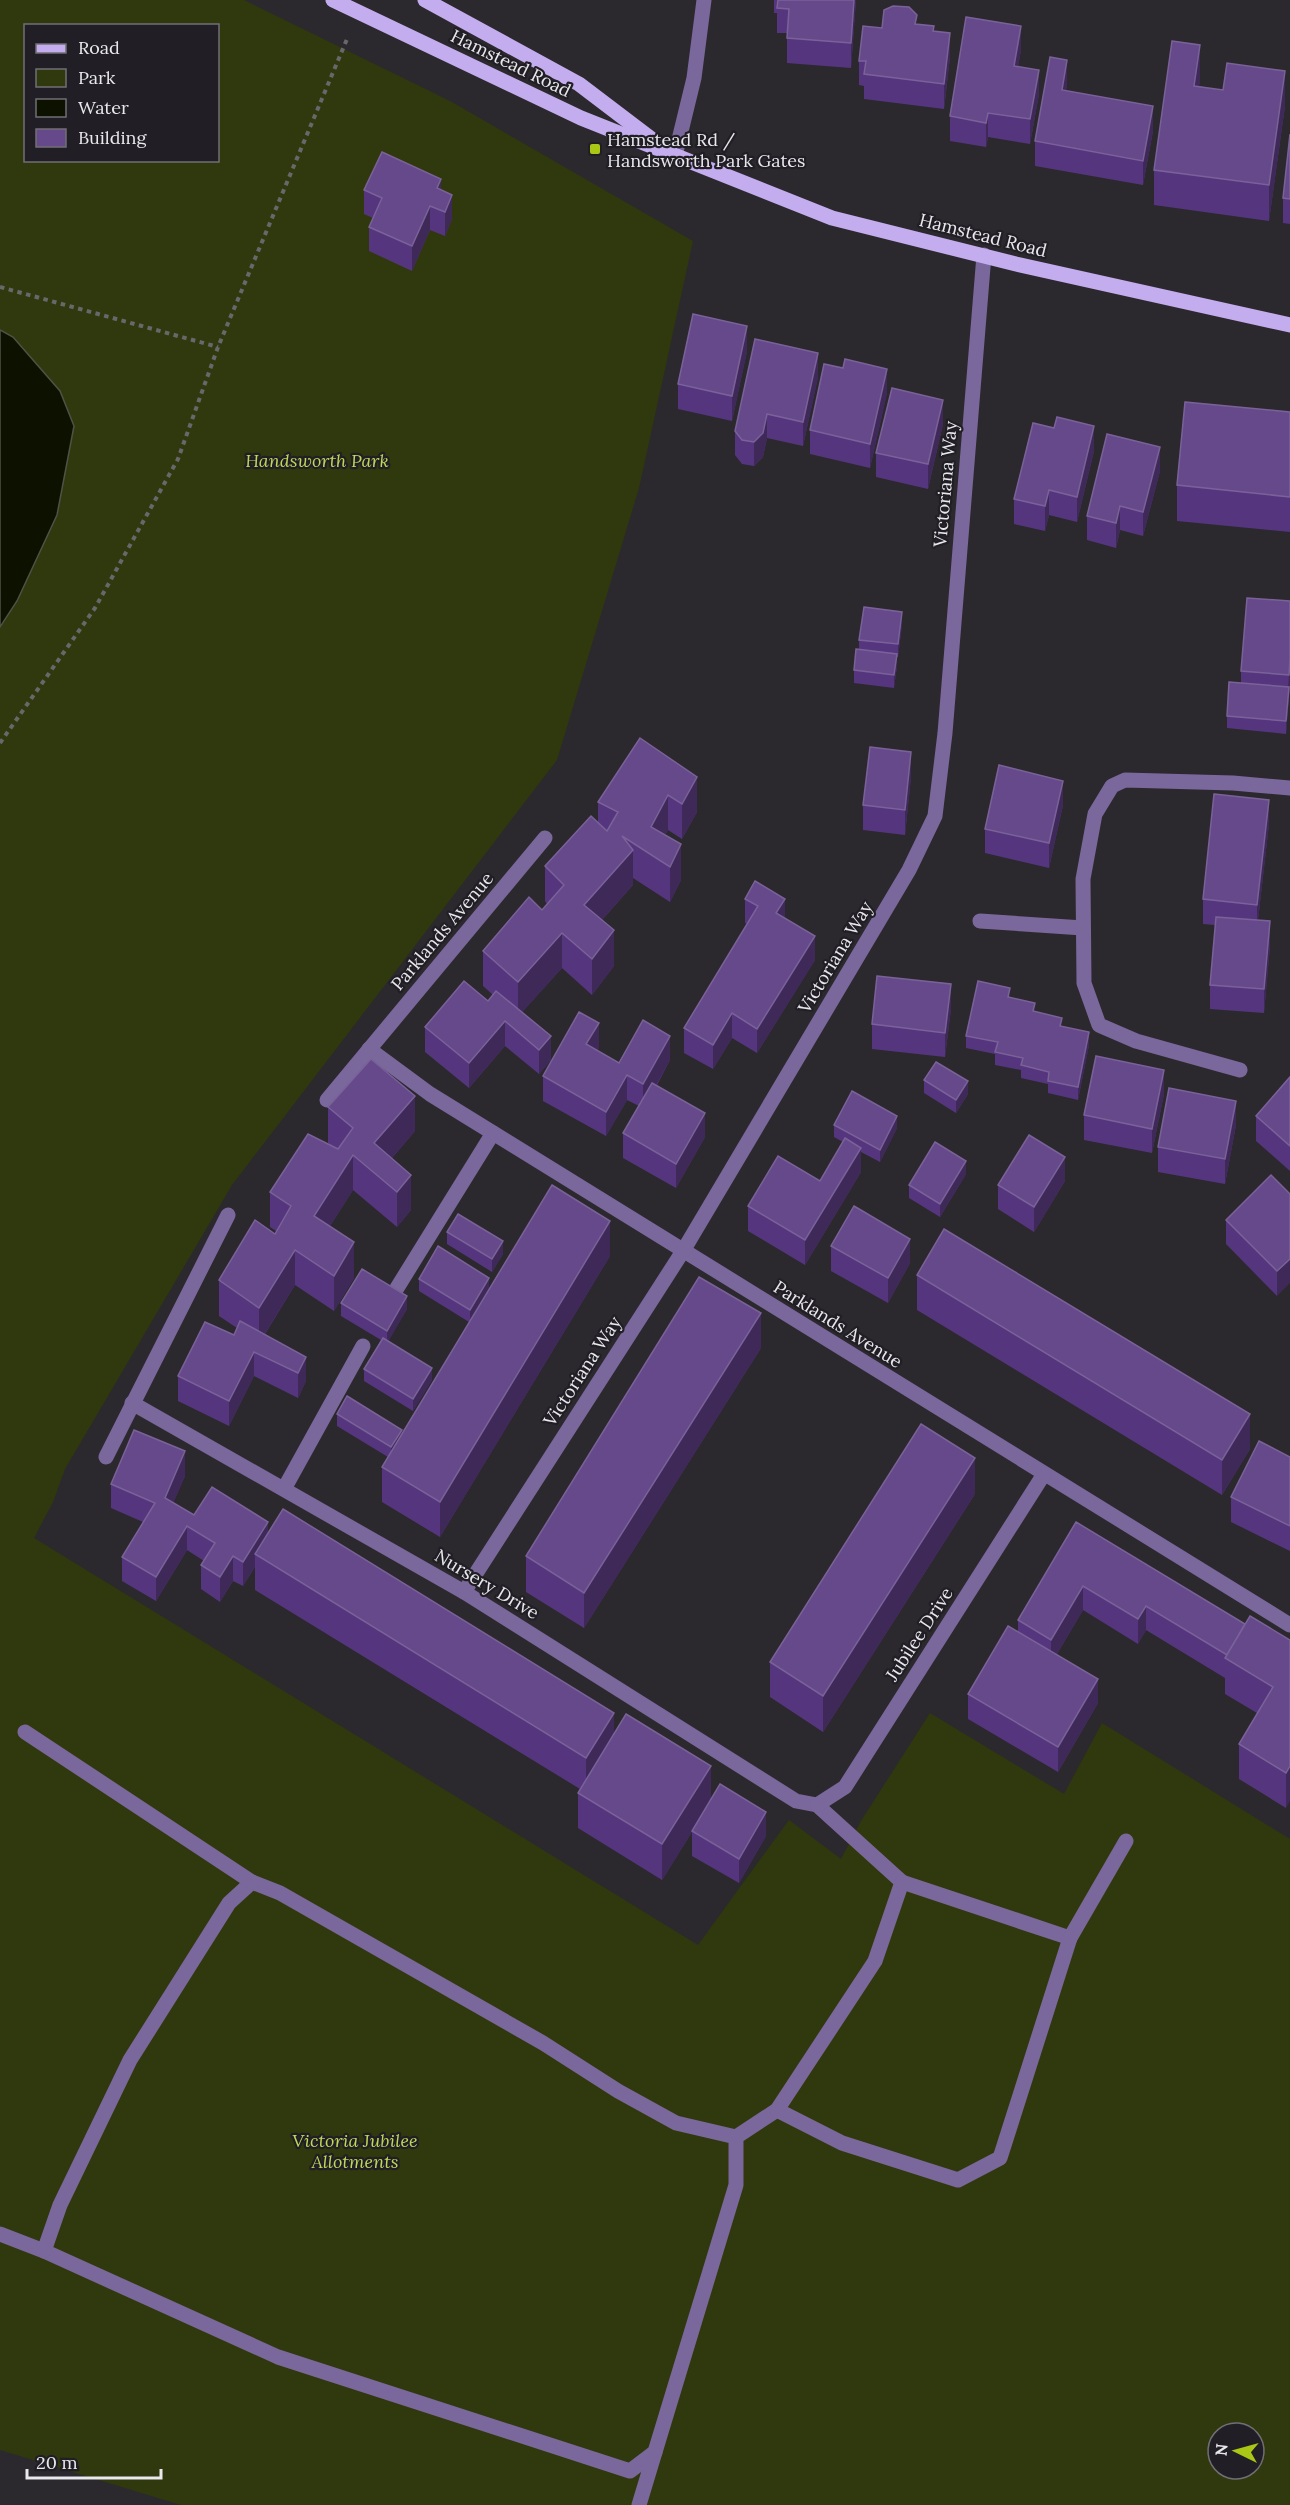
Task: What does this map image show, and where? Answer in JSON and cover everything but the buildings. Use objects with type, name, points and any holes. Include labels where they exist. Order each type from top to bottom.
[{"type":"main road","name":"Hamstead Road","points":[[333,0],[581,118],[832,218],[1016,264],[1290,325]]},
{"type":"main road","name":"Hamstead Road","points":[[425,0],[579,84],[675,156]]},
{"type":"street","points":[[675,156],[694,78],[704,0]]},
{"type":"street","name":"Victoriana Way","points":[[464,1592],[683,1251],[909,870],[934,816],[946,721],[984,255]]},
{"type":"street","points":[[1240,1070],[1136,1041],[1099,1025],[1084,983],[1083,879],[1095,814],[1112,786],[1125,780],[1233,783],[1290,788]]},
{"type":"street","name":"Parklands Avenue","points":[[327,1100],[545,838]]},
{"type":"street","points":[[980,921],[1083,928]]},
{"type":"street","name":"Parklands Avenue","points":[[369,1049],[430,1094],[1290,1625]]},
{"type":"street","points":[[397,1288],[493,1133]]},
{"type":"street","points":[[106,1457],[228,1215]]},
{"type":"street","points":[[284,1489],[363,1346]]},
{"type":"street","name":"Nursery Drive","points":[[132,1403],[464,1592],[796,1801],[817,1805]]},
{"type":"street","name":"Jubilee Drive","points":[[817,1805],[845,1787],[1044,1474]]},
{"type":"street","points":[[25,1732],[252,1882],[280,1893],[543,2043],[618,2091],[676,2122],[736,2137],[777,2110],[875,1961],[902,1882]]},
{"type":"street","points":[[817,1805],[902,1882],[1070,1938]]},
{"type":"street","points":[[777,2110],[842,2143],[958,2180],[1000,2158],[1070,1938],[1126,1841]]},
{"type":"street","points":[[44,2251],[60,2205],[130,2060],[229,1903],[252,1882]]},
{"type":"street","points":[[639,2505],[736,2185],[736,2137]]},
{"type":"street","points":[[0,2234],[44,2251],[278,2357],[630,2471],[655,2452]]},
{"type":"path","points":[[0,743],[95,608],[178,459],[218,347],[359,11]]},
{"type":"path","points":[[0,287],[218,347]]},
{"type":"green space","points":[[0,0],[244,0],[450,101],[693,241],[639,488],[557,760],[232,1185],[65,1469],[53,1502],[34,1538],[698,1945],[789,1820],[841,1859],[861,1821],[930,1713],[1064,1794],[1102,1723],[1290,1839],[1290,2505],[181,2505],[0,2450]]},
{"type":"water","points":[[0,330],[13,337],[60,391],[74,426],[57,515],[17,601],[0,627]]},
{"type":"place","name":"Hamstead Rd / Handsworth Park Gates","points":[[595,149]]},
{"type":"park label","name":"Handsworth Park","points":[[317,460]]},
{"type":"park label","name":"Victoria Jubilee Allotments","points":[[355,2150]]}]
